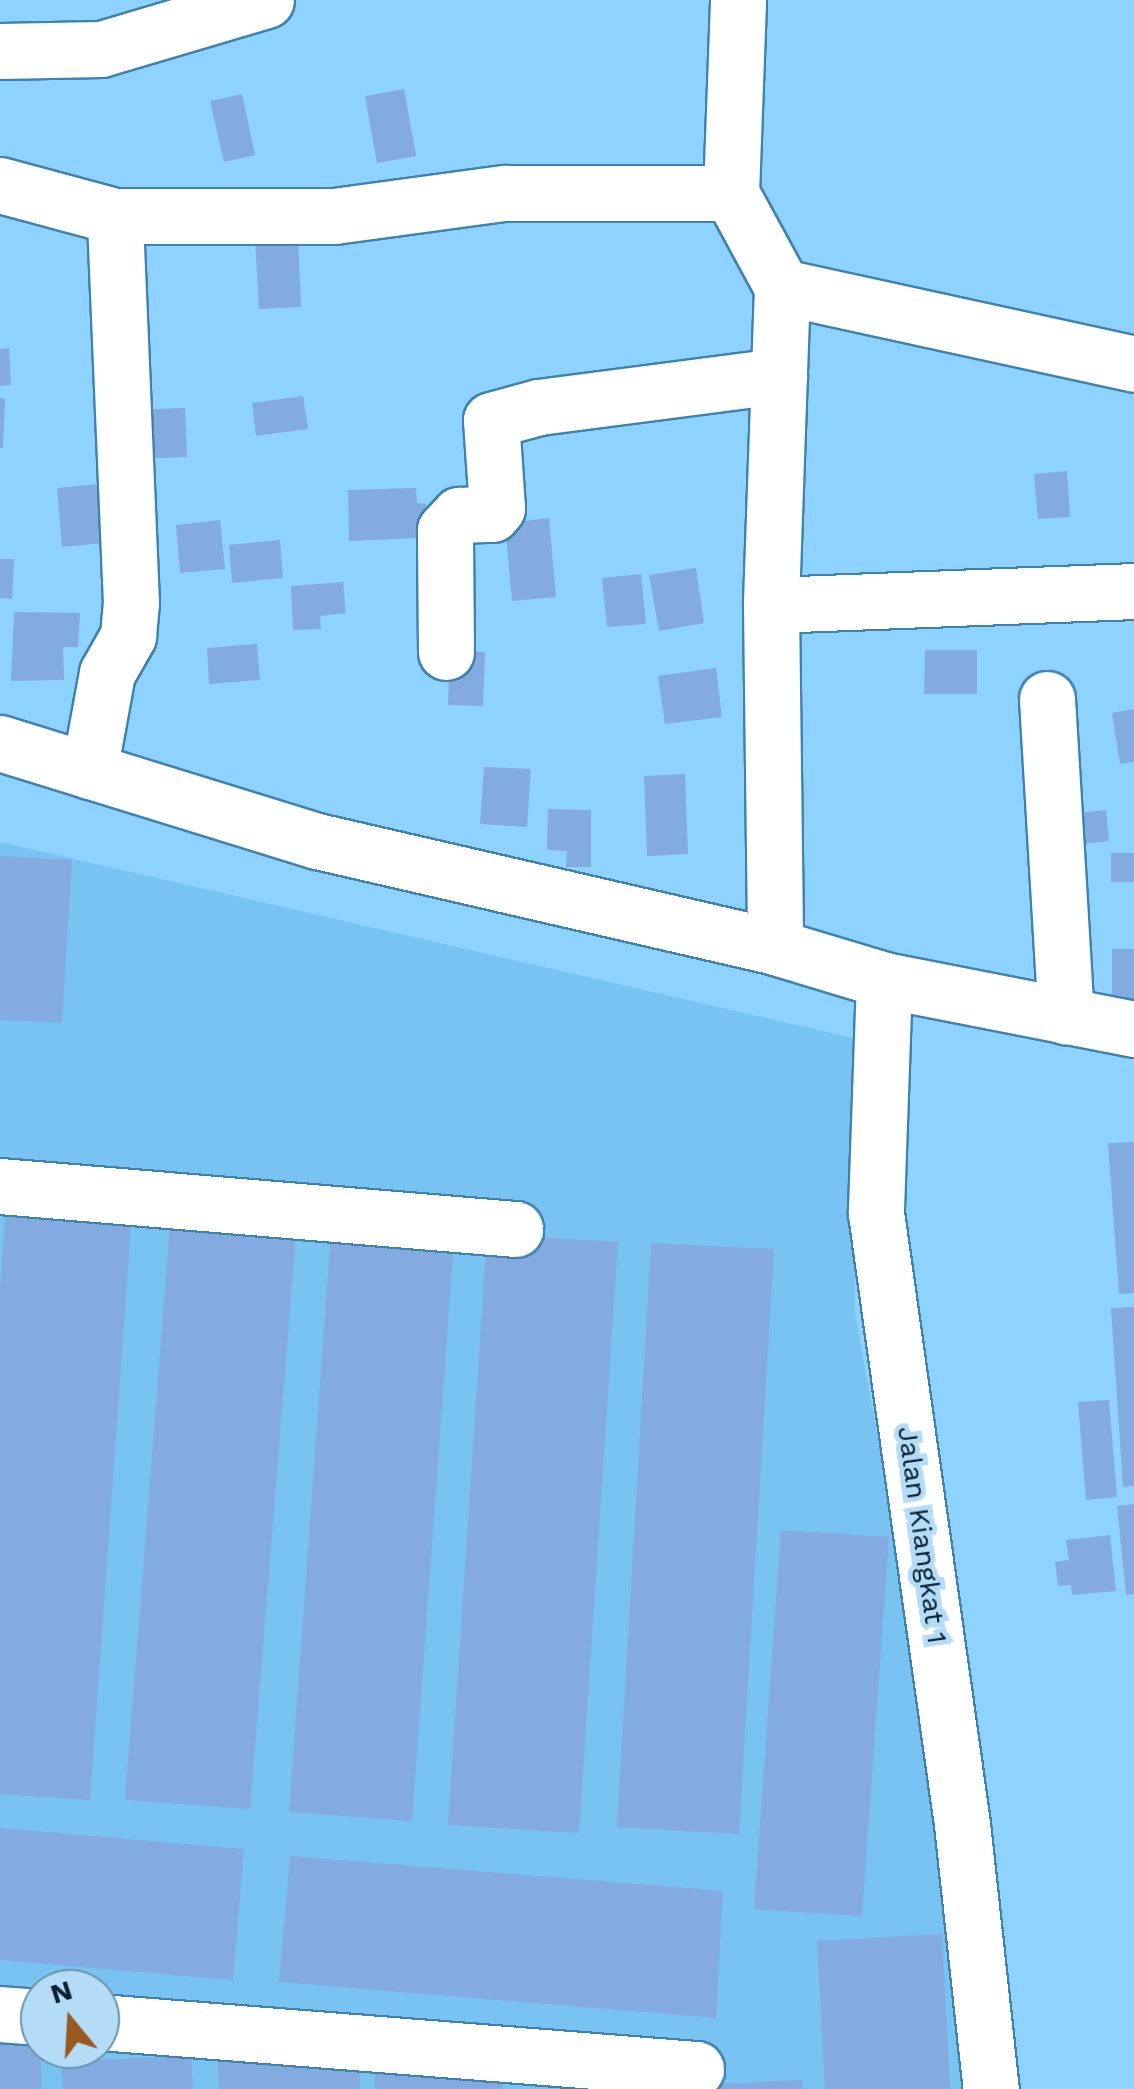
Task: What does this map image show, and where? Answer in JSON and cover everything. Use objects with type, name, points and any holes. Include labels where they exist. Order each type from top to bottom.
[{"type":"street","points":[[0,51],[101,49],[266,0]]},
{"type":"street","points":[[738,0],[732,193],[782,287],[771,604],[774,947]]},
{"type":"street","points":[[0,185],[116,216],[334,216],[505,193],[732,193]]},
{"type":"street","points":[[89,771],[107,672],[128,636],[131,603],[116,216]]},
{"type":"street","points":[[782,287],[1134,364]]},
{"type":"street","points":[[446,652],[445,530],[459,514],[497,508],[491,420],[539,407],[779,376]]},
{"type":"street","points":[[771,604],[1134,591]]},
{"type":"street","points":[[1048,699],[1066,1016]]},
{"type":"street","points":[[0,743],[317,841],[774,947],[884,980],[1134,1029]]},
{"type":"street","name":"Jalan Kiangkat 1","points":[[884,980],[876,1213],[962,1824],[991,2089]]},
{"type":"street","points":[[0,1186],[514,1230]]},
{"type":"street","points":[[120,2024],[696,2069]]},
{"type":"shaded area","points":[[0,842],[853,1038],[855,1313],[958,1878],[975,2089],[0,2089]]},
{"type":"building","points":[[404,89],[416,156],[377,163],[365,96]]},
{"type":"building","points":[[242,94],[255,155],[224,162],[210,101]]},
{"type":"building","points":[[298,235],[301,307],[259,309],[255,237]]},
{"type":"building","points":[[9,348],[11,385],[0,386],[0,349]]},
{"type":"building","points":[[303,396],[308,429],[256,436],[252,403]]},
{"type":"building","points":[[0,398],[5,398],[3,448],[0,448]]},
{"type":"building","points":[[185,408],[187,457],[130,459],[129,410]]},
{"type":"building","points":[[1067,471],[1070,517],[1038,519],[1034,474]]},
{"type":"building","points":[[99,484],[105,543],[62,547],[57,488]]},
{"type":"building","points":[[416,488],[417,503],[426,504],[426,526],[417,527],[418,538],[349,541],[348,490]]},
{"type":"building","points":[[549,518],[556,597],[512,601],[505,523]]},
{"type":"building","points":[[220,520],[225,569],[180,573],[176,525]]},
{"type":"building","points":[[280,540],[283,578],[232,583],[229,545]]},
{"type":"building","points":[[0,559],[14,559],[12,599],[0,598]]},
{"type":"building","points":[[696,568],[704,623],[659,631],[649,575]]},
{"type":"building","points":[[641,574],[646,624],[607,627],[602,578]]},
{"type":"building","points":[[343,582],[346,613],[320,616],[321,629],[293,630],[291,586]]},
{"type":"building","points":[[14,612],[80,613],[78,647],[63,647],[64,680],[11,681]]},
{"type":"building","points":[[257,644],[260,680],[209,684],[207,648]]},
{"type":"building","points":[[450,650],[485,652],[483,706],[448,705]]},
{"type":"building","points":[[925,650],[977,650],[977,694],[924,694]]},
{"type":"building","points":[[716,668],[722,717],[665,724],[658,676]]},
{"type":"building","points":[[1134,709],[1134,762],[1120,764],[1112,713]]},
{"type":"building","points":[[484,767],[531,769],[527,827],[480,824]]},
{"type":"building","points":[[685,774],[688,854],[647,856],[644,776]]},
{"type":"building","points":[[548,809],[591,810],[591,867],[566,867],[567,851],[547,850]]},
{"type":"building","points":[[1106,810],[1109,841],[1063,846],[1060,815]]},
{"type":"building","points":[[1111,853],[1134,853],[1134,882],[1111,882]]},
{"type":"building","points":[[0,856],[72,860],[62,1023],[0,1020]]},
{"type":"building","points":[[1112,949],[1134,949],[1134,1007],[1112,1007]]},
{"type":"building","points":[[1134,1142],[1134,1293],[1119,1294],[1108,1143]]},
{"type":"building","points":[[6,1203],[132,1212],[90,1800],[0,1794],[0,1290]]},
{"type":"building","points":[[171,1213],[297,1222],[250,1809],[125,1800]]},
{"type":"building","points":[[331,1232],[454,1240],[412,1821],[289,1812]]},
{"type":"building","points":[[487,1234],[618,1242],[579,1833],[448,1825]]},
{"type":"building","points":[[651,1243],[774,1249],[739,1834],[617,1827]]},
{"type":"building","points":[[1134,1307],[1134,1486],[1123,1487],[1111,1308]]},
{"type":"building","points":[[1109,1400],[1117,1497],[1086,1500],[1078,1402]]},
{"type":"building","points":[[1134,1504],[1134,1594],[1126,1595],[1117,1506]]},
{"type":"building","points":[[781,1530],[889,1537],[862,1916],[754,1909]]},
{"type":"building","points":[[1110,1535],[1116,1591],[1072,1595],[1071,1585],[1058,1586],[1055,1562],[1069,1560],[1066,1540]]},
{"type":"building","points":[[0,1828],[244,1849],[233,1980],[0,1960]]},
{"type":"building","points":[[290,1856],[723,1891],[716,2018],[279,1982]]},
{"type":"building","points":[[942,1934],[950,2089],[825,2089],[817,1941]]},
{"type":"building","points":[[20,2042],[20,2069],[41,2069],[42,2089],[0,2089],[0,2043]]},
{"type":"building","points":[[217,2053],[360,2067],[360,2089],[219,2089]]},
{"type":"building","points":[[191,2056],[193,2089],[63,2089],[62,2069],[120,2069],[120,2059]]},
{"type":"building","points":[[502,2065],[503,2089],[375,2089],[374,2070]]},
{"type":"building","points":[[802,2080],[803,2089],[670,2089],[670,2086]]}]
